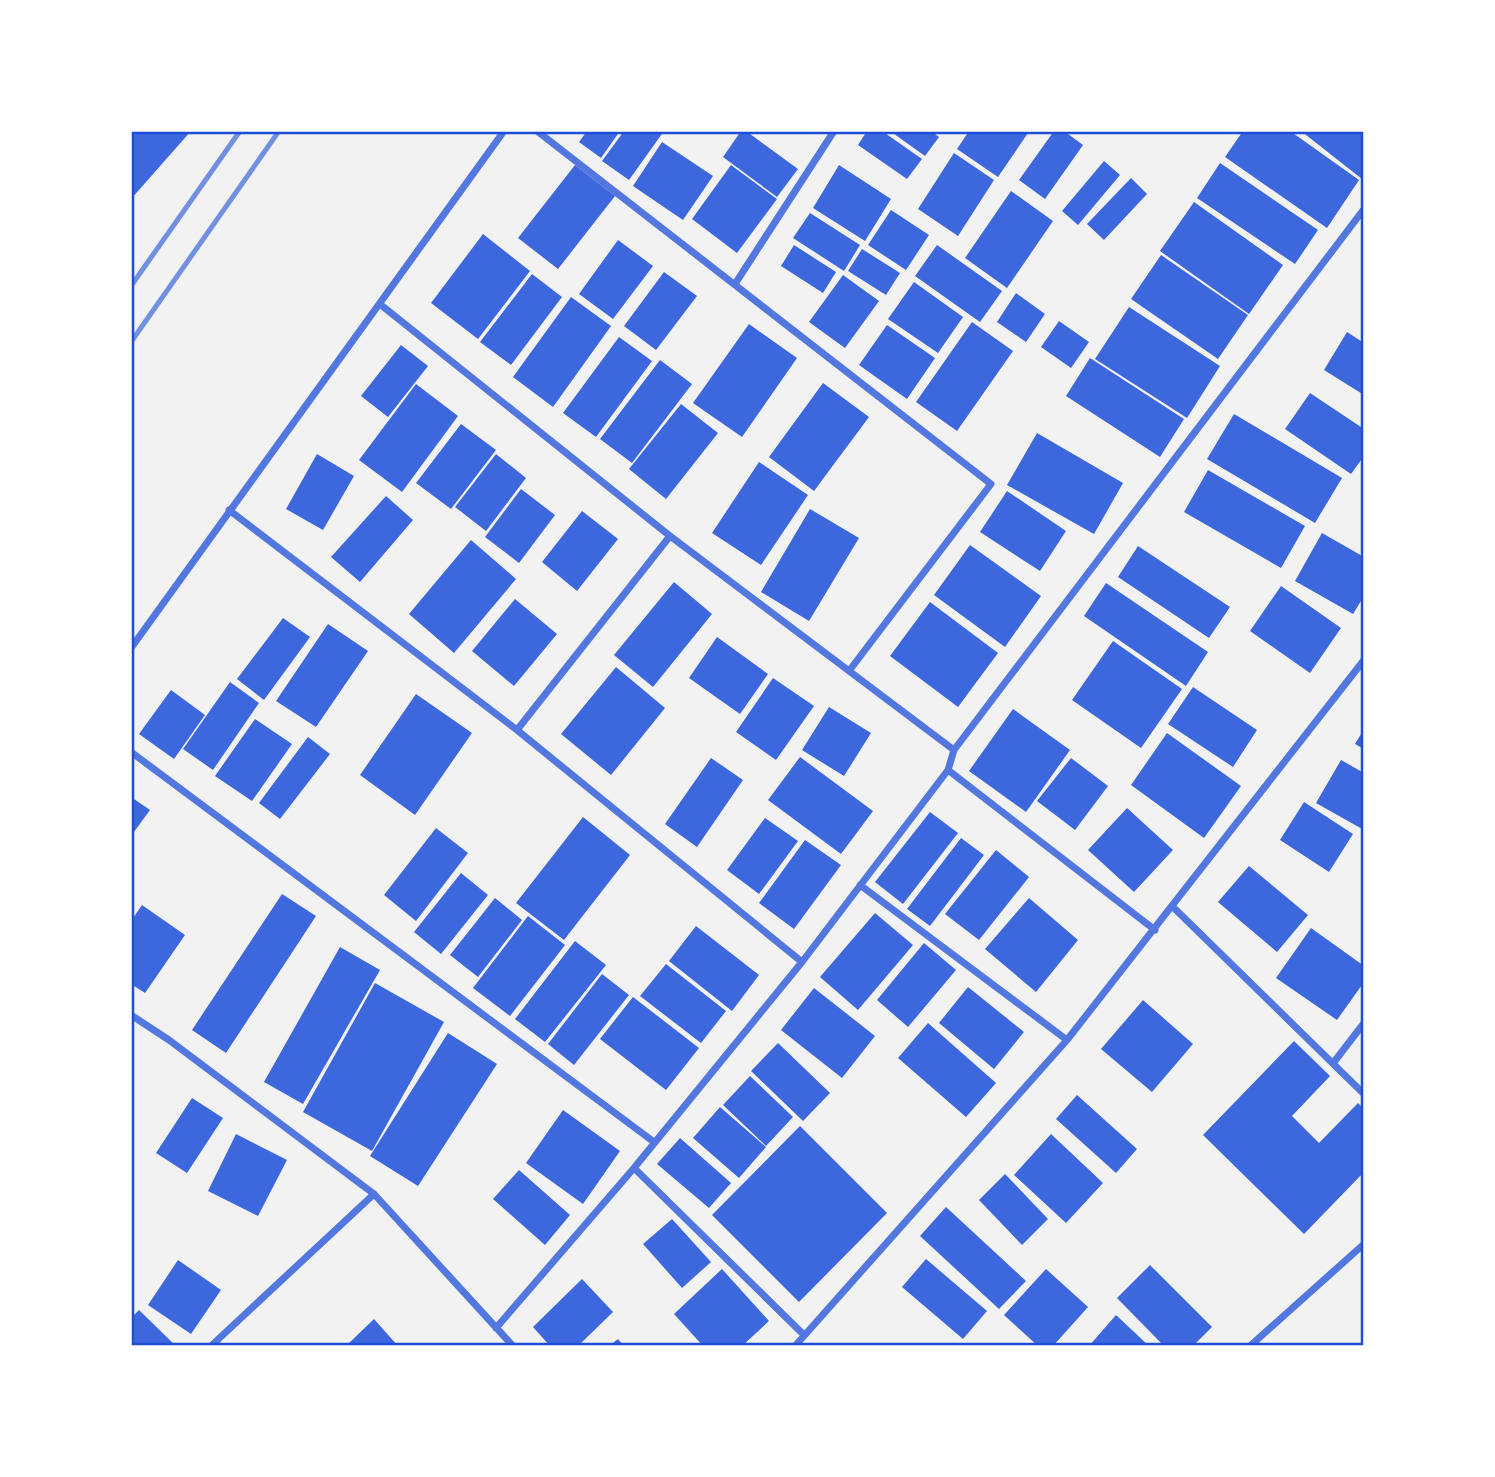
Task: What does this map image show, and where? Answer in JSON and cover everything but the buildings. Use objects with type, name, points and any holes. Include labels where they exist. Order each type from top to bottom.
[{"type":"street","points":[[131,648],[504,131]]},
{"type":"street","points":[[537,131],[991,484],[849,671]]},
{"type":"street","points":[[735,284],[834,131]]},
{"type":"street","points":[[496,1328],[634,1168],[802,962],[948,770],[954,750],[1364,209]]},
{"type":"street","points":[[381,305],[670,536],[954,750]]},
{"type":"street","points":[[229,510],[517,730],[802,962]]},
{"type":"street","points":[[517,730],[670,536]]},
{"type":"street","points":[[795,1346],[1067,1040],[1364,660]]},
{"type":"street","points":[[131,752],[654,1142]]},
{"type":"street","points":[[948,770],[1154,930]]},
{"type":"street","points":[[860,886],[1067,1040]]},
{"type":"street","points":[[1173,907],[1364,1094]]},
{"type":"street","points":[[131,1016],[169,1040],[374,1194],[513,1346]]},
{"type":"street","points":[[1334,1062],[1364,1023]]},
{"type":"street","points":[[634,1168],[804,1335]]},
{"type":"street","points":[[211,1346],[374,1194]]},
{"type":"street","points":[[1250,1346],[1364,1244]]},
{"type":"railway","points":[[131,286],[240,131]]},
{"type":"railway","points":[[131,342],[279,131]]}]
